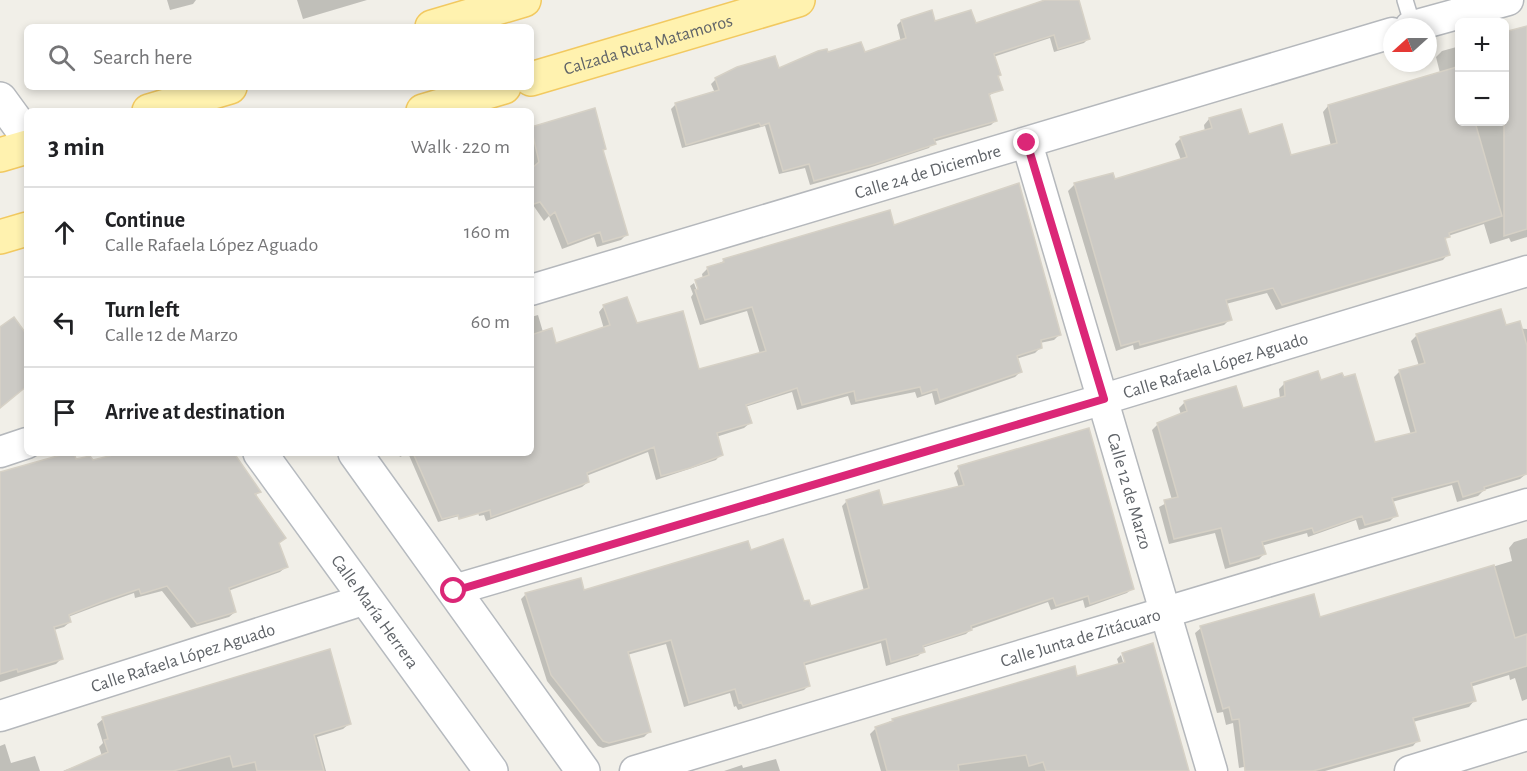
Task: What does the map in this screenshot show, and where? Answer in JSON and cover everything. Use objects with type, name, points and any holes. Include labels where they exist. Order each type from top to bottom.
[{"type":"main road","points":[[442,24],[524,0]]},
{"type":"main road","name":"Calzada Ruta Matamoros","points":[[534,78],[798,0]]},
{"type":"main road","points":[[158,108],[220,90]]},
{"type":"main road","points":[[433,108],[494,90]]},
{"type":"main road","points":[[0,99],[24,132]]},
{"type":"main road","points":[[0,155],[24,148]]},
{"type":"main road","points":[[0,237],[24,230]]},
{"type":"main road","name":"Calle María Herrera","points":[[262,456],[490,771]]},
{"type":"main road","points":[[357,456],[583,771]]},
{"type":"street","name":"Calle 24 de Diciembre","points":[[1420,18],[1508,0]]},
{"type":"street","name":"Calle 24 de Diciembre","points":[[534,289],[1027,143],[1383,28]]},
{"type":"street","name":"Calle 12 de Marzo","points":[[1027,143],[1212,771]]},
{"type":"street","name":"Calle Rafaela López Aguado","points":[[454,591],[1527,271]]},
{"type":"street","points":[[0,452],[24,444]]},
{"type":"street","name":"Calle Junta de Zitácuaro","points":[[635,771],[1527,504]]},
{"type":"street","name":"Calle Rafaela López Aguado","points":[[0,716],[366,599]]},
{"type":"street","points":[[1410,771],[1527,735]]},
{"type":"building","points":[[1045,0],[1079,0],[1090,39],[1058,49],[1054,35],[994,54],[1003,90],[989,94],[997,121],[934,139],[936,144],[875,164],[814,181],[809,164],[783,171],[769,123],[761,126],[759,123],[686,145],[675,103],[719,90],[715,78],[737,67],[775,56],[779,68],[818,51],[827,49],[828,52],[861,42],[865,52],[906,38],[901,20],[932,10],[935,21],[971,10],[976,23]]},
{"type":"building","points":[[1527,26],[1527,229],[1504,236],[1504,126],[1509,126],[1509,31]]},
{"type":"building","points":[[1455,67],[1455,126],[1476,126],[1502,216],[1449,233],[1450,237],[1445,238],[1450,255],[1282,305],[1273,288],[1226,300],[1232,320],[1140,345],[1139,341],[1121,346],[1074,183],[1113,173],[1115,179],[1187,157],[1180,137],[1212,128],[1209,118],[1241,109],[1249,134],[1282,124],[1291,155],[1337,143],[1328,105]]},
{"type":"building","points":[[595,108],[606,149],[603,150],[628,235],[603,242],[600,232],[568,244],[555,212],[550,216],[540,202],[534,204],[534,166],[539,162],[534,140],[534,126]]},
{"type":"building","points":[[1019,183],[1061,335],[1041,340],[1042,348],[1017,356],[1022,372],[940,400],[937,389],[922,394],[920,387],[856,401],[854,391],[802,405],[797,388],[746,405],[752,423],[717,433],[723,455],[690,468],[661,476],[654,447],[587,473],[589,482],[491,517],[490,510],[459,519],[458,515],[442,519],[414,456],[534,456],[534,334],[552,328],[556,343],[610,325],[603,305],[627,297],[637,323],[683,311],[699,369],[766,351],[752,307],[705,320],[695,290],[698,289],[695,280],[709,275],[707,267],[724,262],[723,259],[890,210],[894,225]]},
{"type":"building","points":[[1501,309],[1506,325],[1520,321],[1527,346],[1527,474],[1484,487],[1485,490],[1463,497],[1458,481],[1392,498],[1398,516],[1365,525],[1362,516],[1314,533],[1312,528],[1262,542],[1266,554],[1230,564],[1221,528],[1174,539],[1164,500],[1178,497],[1157,423],[1187,411],[1184,401],[1236,386],[1243,408],[1285,396],[1284,382],[1318,371],[1321,380],[1342,373],[1344,377],[1355,374],[1375,442],[1416,432],[1399,370],[1425,363],[1416,334]]},
{"type":"building","points":[[14,317],[24,331],[24,388],[0,408],[0,327]]},
{"type":"building","points":[[1089,428],[1134,589],[1090,604],[1088,596],[1056,606],[1053,598],[971,626],[972,630],[923,646],[925,652],[891,662],[886,639],[804,663],[810,686],[743,706],[741,702],[739,703],[735,689],[689,703],[671,640],[628,652],[651,732],[609,743],[603,741],[551,675],[525,593],[581,578],[584,590],[748,541],[751,550],[783,539],[804,601],[809,600],[811,606],[869,588],[846,500],[879,490],[883,505],[964,485],[958,466]]},
{"type":"building","points":[[57,456],[75,456],[76,459],[90,456],[93,460],[109,456],[236,456],[261,492],[255,494],[286,538],[279,543],[288,567],[229,588],[236,612],[197,624],[167,586],[141,594],[139,589],[104,601],[69,615],[71,622],[54,627],[63,659],[18,672],[17,669],[0,674],[0,472]]},
{"type":"building","points":[[1494,565],[1515,638],[1527,634],[1527,666],[1471,683],[1476,701],[1413,718],[1420,741],[1313,771],[1245,771],[1239,719],[1232,720],[1229,707],[1223,709],[1200,626],[1314,594],[1320,617]]},
{"type":"building","points":[[1153,643],[1189,771],[1046,771],[1043,762],[1029,766],[1026,755],[958,765],[959,771],[887,771],[875,727],[893,721],[892,719],[1075,666],[1077,676],[1125,662],[1122,653]]},
{"type":"building","points":[[330,649],[351,724],[314,735],[324,771],[257,771],[255,762],[233,767],[230,756],[173,771],[65,771],[108,752],[104,740],[108,739],[102,717]]},
{"type":"route","points":[[454,591],[1104,399],[1027,143]]}]
